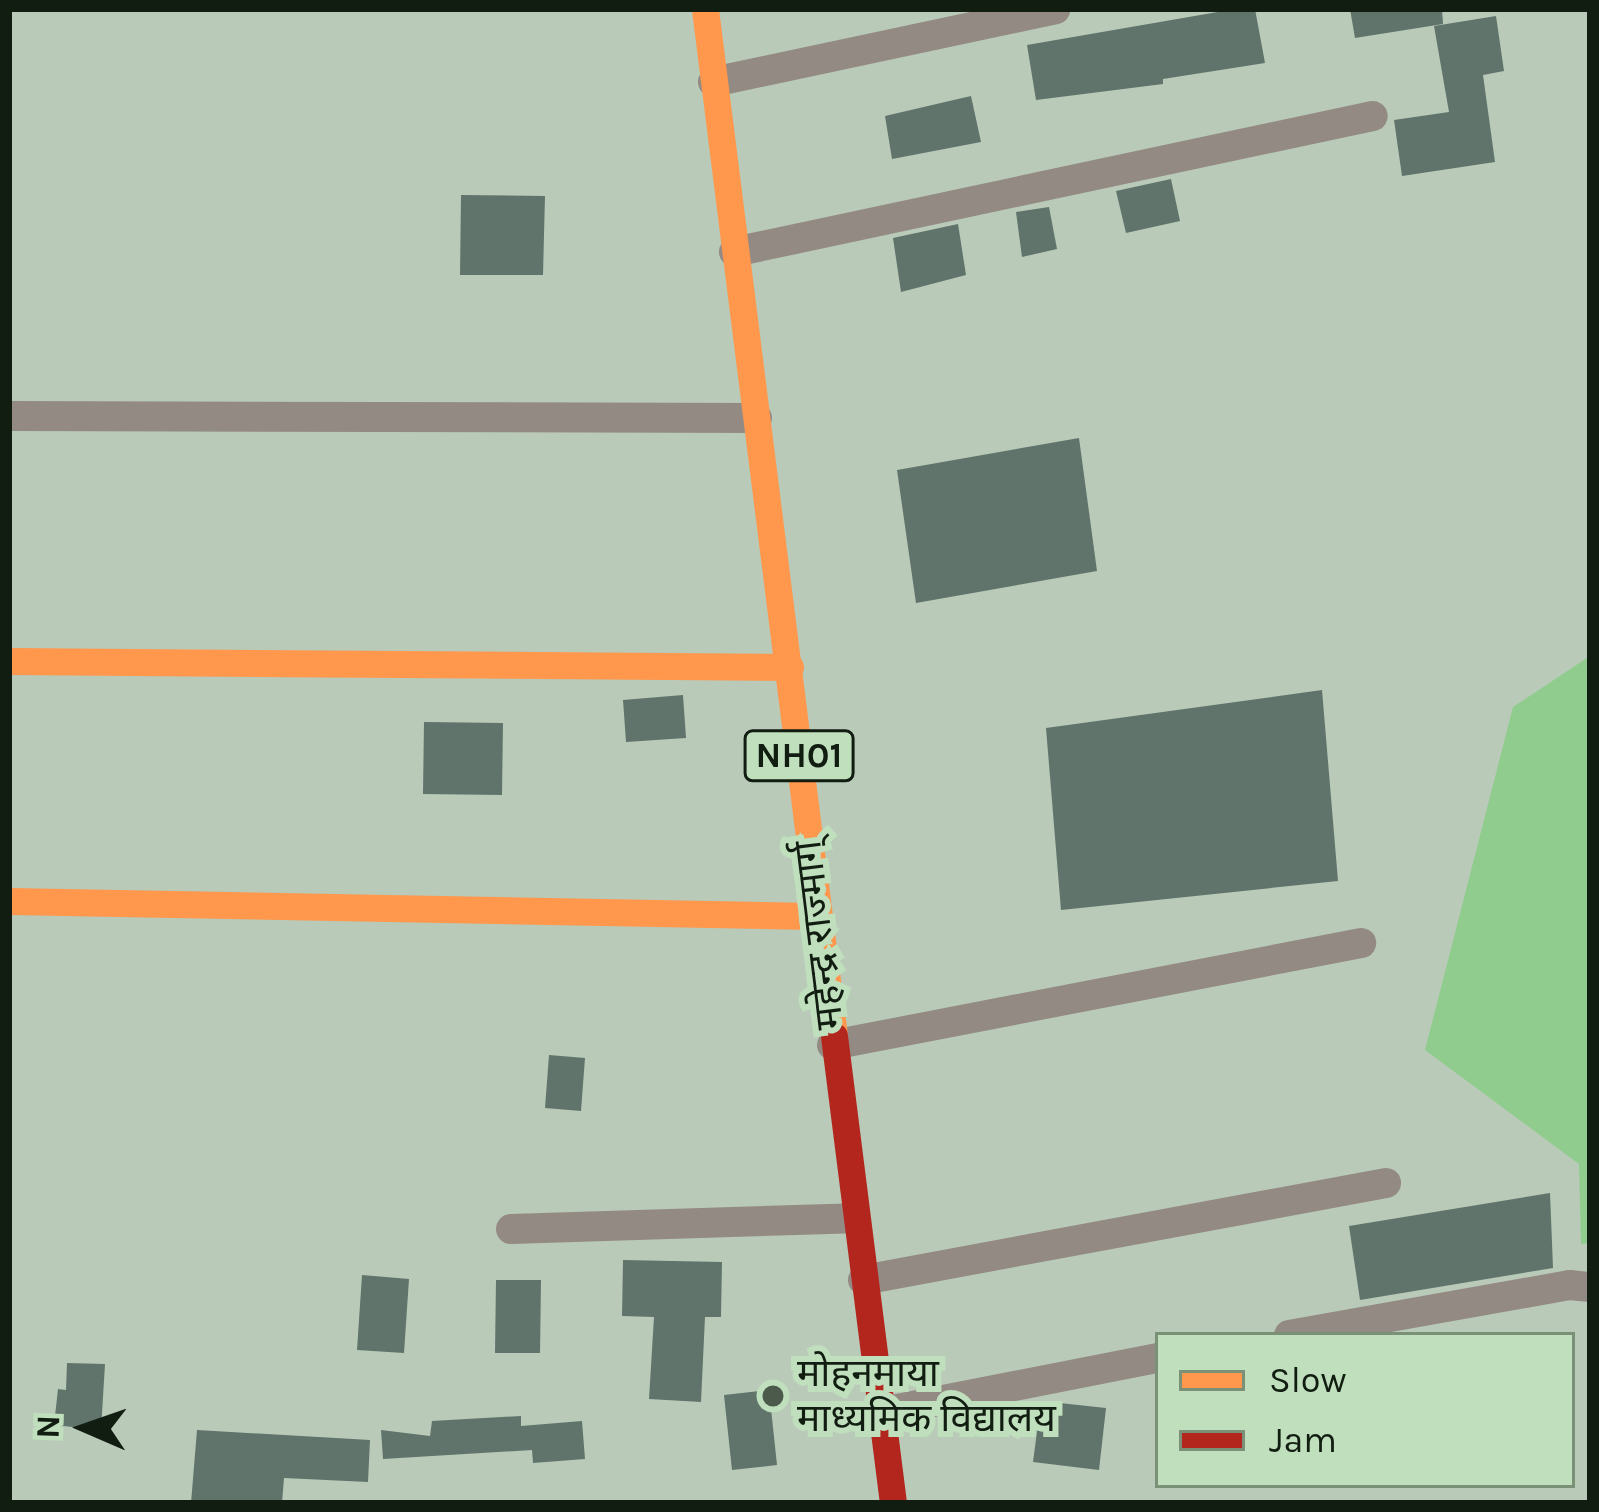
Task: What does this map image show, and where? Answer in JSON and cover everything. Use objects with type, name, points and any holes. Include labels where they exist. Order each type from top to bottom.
[{"type":"main road","name":"महेन्द्र राज्मार्ग्","points":[[705,9],[790,667],[815,916],[893,1503]]},
{"type":"main road","points":[[9,661],[790,667]]},
{"type":"main road","points":[[9,901],[815,916]]},
{"type":"street","points":[[713,82],[1018,13],[1055,9]]},
{"type":"street","points":[[734,252],[1373,116]]},
{"type":"street","points":[[9,416],[757,418]]},
{"type":"street","points":[[832,1045],[1360,943]]},
{"type":"street","points":[[863,1280],[1386,1183]]},
{"type":"street","points":[[511,1229],[854,1218]]},
{"type":"street","points":[[1306,1332],[1570,1286],[1590,1287]]},
{"type":"street","points":[[882,1412],[1155,1359]]},
{"type":"green space","points":[[1590,656],[1590,1243],[1581,1244],[1579,1164],[1425,1050],[1513,707]]},
{"type":"building","points":[[1255,9],[1265,63],[1163,79],[1163,84],[1036,100],[1027,45]]},
{"type":"building","points":[[1350,9],[1442,9],[1443,24],[1355,38]]},
{"type":"building","points":[[1496,16],[1504,71],[1483,75],[1495,162],[1402,176],[1394,120],[1449,112],[1434,26]]},
{"type":"building","points":[[971,96],[981,142],[892,159],[885,116]]},
{"type":"building","points":[[1171,179],[1180,221],[1126,233],[1116,191]]},
{"type":"building","points":[[461,195],[545,196],[543,275],[460,275]]},
{"type":"building","points":[[1049,207],[1057,249],[1022,257],[1016,212]]},
{"type":"building","points":[[958,224],[966,275],[901,292],[893,238]]},
{"type":"building","points":[[1079,438],[1097,571],[916,603],[897,470]]},
{"type":"building","points":[[1322,690],[1338,881],[1061,910],[1046,728]]},
{"type":"building","points":[[683,695],[686,738],[626,742],[623,700]]},
{"type":"building","points":[[424,722],[503,723],[502,795],[423,794]]},
{"type":"building","points":[[549,1055],[585,1058],[581,1111],[545,1108]]},
{"type":"building","points":[[1550,1193],[1553,1268],[1360,1300],[1349,1226]]},
{"type":"building","points":[[623,1260],[722,1262],[721,1317],[705,1317],[701,1402],[649,1399],[654,1317],[622,1316]]},
{"type":"building","points":[[362,1275],[409,1279],[404,1353],[357,1350]]},
{"type":"building","points":[[496,1280],[541,1280],[540,1353],[495,1353]]},
{"type":"building","points":[[67,1363],[105,1364],[101,1430],[54,1425],[58,1389],[66,1390]]},
{"type":"building","points":[[769,1390],[777,1465],[732,1470],[724,1395]]},
{"type":"building","points":[[1041,1401],[1106,1408],[1099,1470],[1033,1462]]},
{"type":"building","points":[[521,1416],[521,1426],[582,1421],[585,1459],[533,1463],[532,1450],[383,1459],[381,1430],[430,1436],[432,1421]]},
{"type":"building","points":[[197,1430],[370,1440],[368,1482],[284,1478],[282,1503],[191,1503]]},
{"type":"traffic: slow","points":[[705,9],[834,1036]]},
{"type":"traffic: slow","points":[[9,661],[790,667]]},
{"type":"traffic: slow","points":[[9,901],[815,916]]},
{"type":"traffic: jam","points":[[834,1036],[893,1503]]},
{"type":"place","name":"मोहनमाया माध्यमिक विद्यालय","points":[[773,1396]]}]
